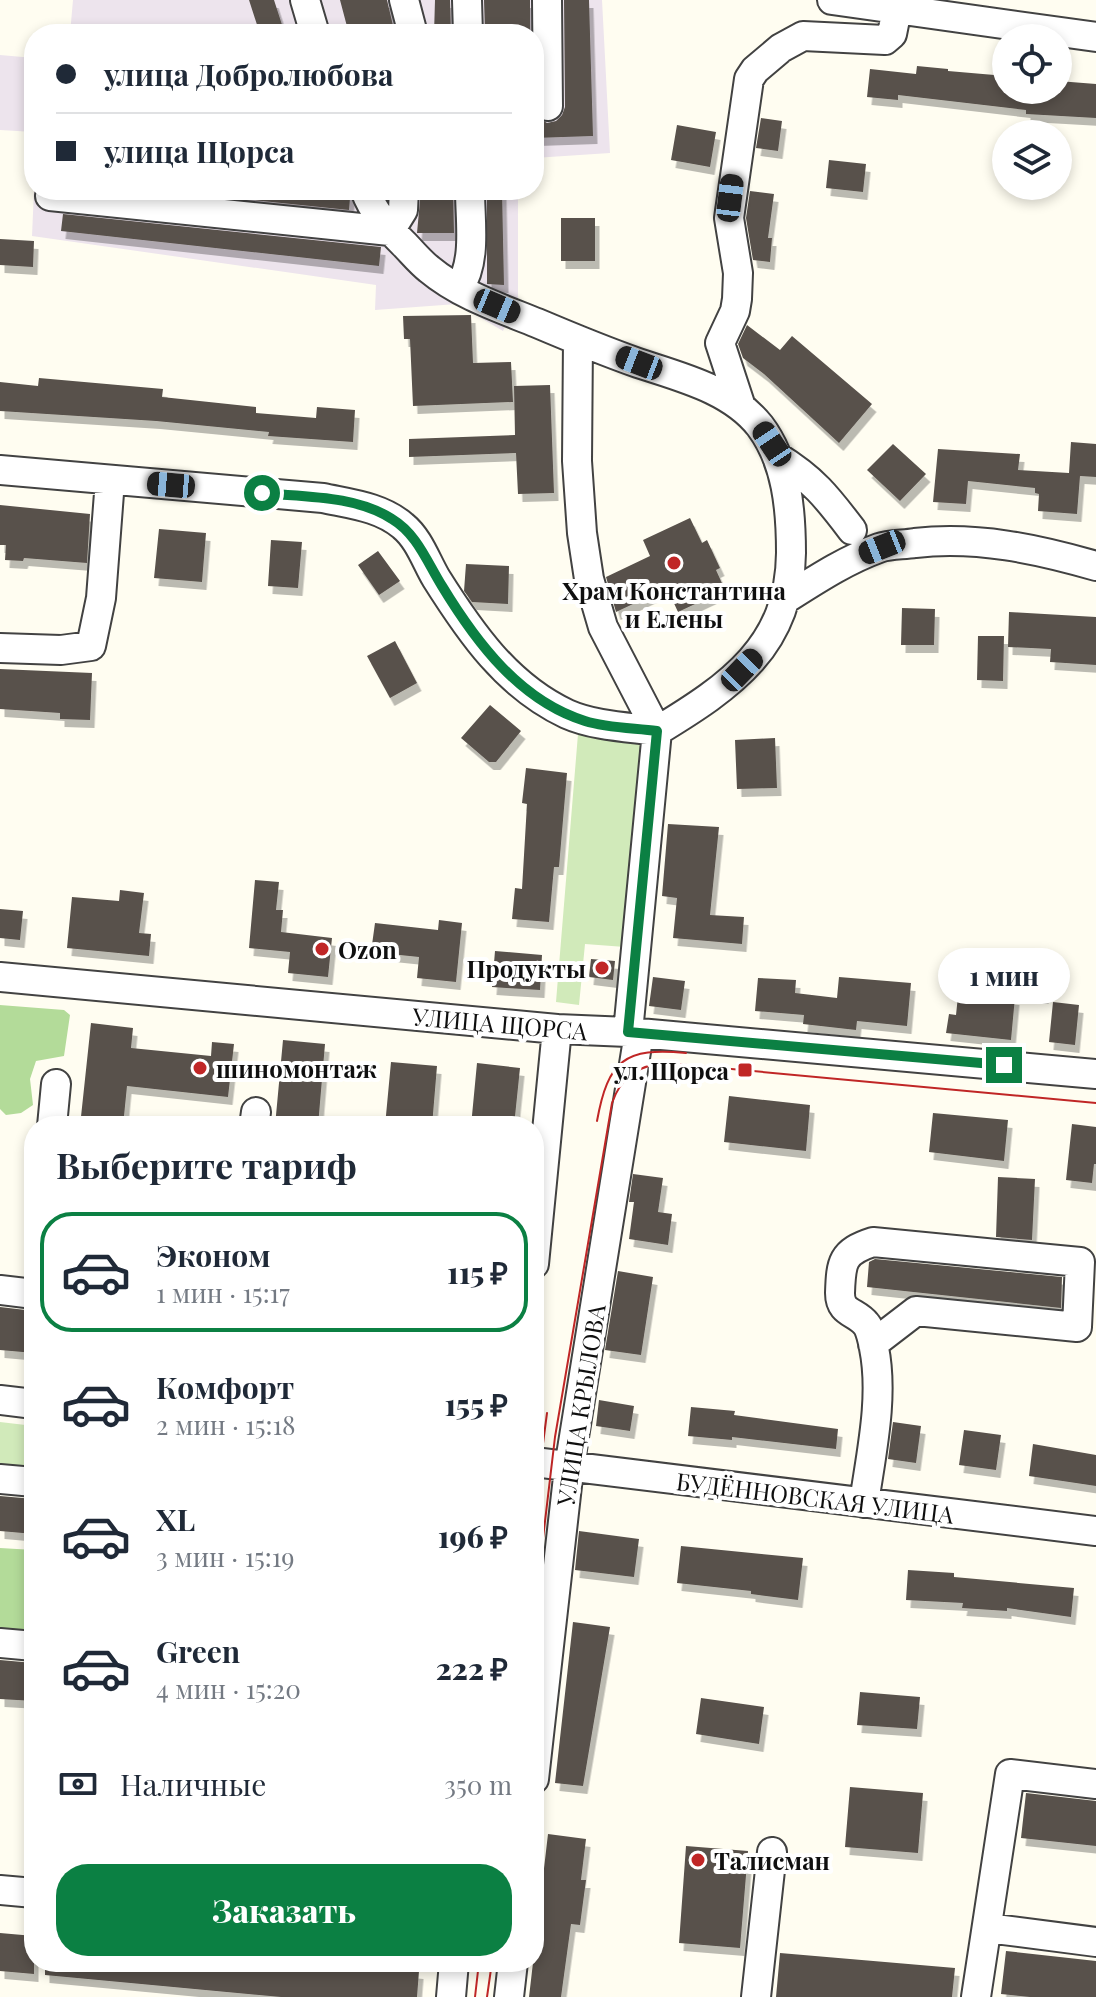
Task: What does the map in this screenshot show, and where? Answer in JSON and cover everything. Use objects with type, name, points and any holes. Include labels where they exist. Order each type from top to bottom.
[{"type":"street","points":[[305,0],[312,24]]},
{"type":"street","points":[[404,0],[410,24]]},
{"type":"street","points":[[467,0],[468,24]]},
{"type":"street","points":[[547,0],[548,106]]},
{"type":"street","points":[[832,0],[1096,37]]},
{"type":"street","points":[[741,407],[720,343],[735,311],[737,299],[738,273],[729,218],[749,79],[781,48],[803,36],[885,40],[892,34],[897,9]]},
{"type":"street","points":[[89,200],[390,231]]},
{"type":"street","points":[[0,470],[323,498],[374,509],[404,527],[415,539],[459,614],[479,641],[506,672],[529,691],[565,713],[587,722],[657,731],[692,710],[750,662],[774,630],[787,598],[791,565],[791,515],[772,444],[741,407],[704,385],[578,340],[459,288],[430,270],[390,231],[380,220],[370,200]]},
{"type":"street","points":[[390,231],[403,210],[404,200]]},
{"type":"street","points":[[459,288],[466,277],[471,257],[470,200]]},
{"type":"street","points":[[578,340],[577,461],[589,579],[603,627],[657,731]]},
{"type":"street","points":[[777,457],[804,473],[852,530]]},
{"type":"street","points":[[0,648],[61,650],[91,646],[101,598],[110,480]]},
{"type":"street","points":[[791,515],[852,530],[882,547]]},
{"type":"street","points":[[787,598],[843,563],[882,547],[935,541],[976,542],[1037,550],[1096,566]]},
{"type":"street","name":"УЛИЦА КРЫЛОВА","points":[[544,1690],[569,1468],[634,1032],[657,731]]},
{"type":"street","name":"УЛИЦА ЩОРСА","points":[[0,977],[557,1029],[634,1032],[1096,1074]]},
{"type":"street","points":[[544,1162],[557,1029]]},
{"type":"street","points":[[53,1116],[56,1084]]},
{"type":"street","points":[[864,1503],[875,1418],[873,1344],[866,1324],[845,1310],[840,1298],[843,1261],[848,1253],[873,1242],[1080,1262],[1077,1327],[916,1311],[873,1344]]},
{"type":"street","points":[[0,1290],[24,1293]]},
{"type":"street","points":[[0,1400],[24,1403]]},
{"type":"street","name":"БУДЁННОВСКАЯ УЛИЦА","points":[[544,1464],[1096,1531]]},
{"type":"street","points":[[0,1479],[24,1481]]},
{"type":"street","points":[[0,1643],[24,1645]]},
{"type":"street","points":[[976,1997],[1010,1774],[1096,1784]]},
{"type":"street","points":[[756,1997],[772,1852]]},
{"type":"street","points":[[0,1890],[24,1892]]},
{"type":"street","points":[[987,1928],[1096,1942]]},
{"type":"street","points":[[451,1997],[453,1972]]},
{"type":"street","points":[[509,1997],[512,1972]]},
{"type":"shaded area","points":[[73,0],[602,0],[610,153],[544,157],[544,24],[71,24]]},
{"type":"shaded area","points":[[0,55],[24,57],[24,131],[0,130]]},
{"type":"shaded area","points":[[34,200],[518,200],[518,299],[503,331],[457,304],[375,310],[376,285],[32,236]]},
{"type":"green space","points":[[578,734],[642,740],[625,947],[585,944],[579,1005],[556,1002]]},
{"type":"green space","points":[[0,1005],[64,1010],[70,1015],[64,1056],[36,1061],[30,1079],[33,1105],[21,1113],[6,1115],[0,1109]]},
{"type":"green space","points":[[0,1422],[24,1425],[24,1486],[0,1483]]},
{"type":"green space","points":[[0,1548],[24,1549],[24,1637],[0,1634]]},
{"type":"building","points":[[249,0],[274,0],[282,24],[257,24]]},
{"type":"building","points":[[340,0],[387,0],[393,24],[346,24]]},
{"type":"building","points":[[435,0],[450,0],[451,24],[434,24]]},
{"type":"building","points":[[484,0],[530,0],[530,24],[485,24]]},
{"type":"building","points":[[564,0],[589,0],[593,136],[544,138],[544,121],[556,121],[565,107]]},
{"type":"building","points":[[917,66],[992,75],[992,104],[1072,104],[1072,82],[1096,84],[1096,118],[1026,114],[1026,110],[898,95],[898,100],[867,97],[870,69],[916,74]]},
{"type":"building","points":[[761,118],[782,121],[778,151],[756,148]]},
{"type":"building","points":[[677,125],[716,132],[710,167],[671,160]]},
{"type":"building","points":[[829,160],[866,164],[863,192],[826,188]]},
{"type":"building","points":[[750,191],[774,194],[768,238],[772,238],[770,262],[753,260],[746,218]]},
{"type":"building","points":[[254,200],[350,200],[349,210]]},
{"type":"building","points":[[420,200],[453,200],[454,233],[417,233]]},
{"type":"building","points":[[487,200],[502,200],[504,285],[487,284]]},
{"type":"building","points":[[63,214],[381,247],[379,266],[61,231]]},
{"type":"building","points":[[561,218],[595,218],[595,261],[561,261]]},
{"type":"building","points":[[0,239],[34,241],[33,267],[0,265]]},
{"type":"building","points":[[471,315],[473,363],[511,362],[513,402],[413,406],[410,339],[404,339],[403,316]]},
{"type":"building","points":[[747,325],[780,350],[792,336],[872,404],[839,443],[743,358],[738,344]]},
{"type":"building","points":[[39,378],[163,389],[162,397],[256,407],[256,413],[316,418],[317,407],[355,410],[353,442],[268,436],[269,432],[156,421],[0,411],[0,382],[38,386]]},
{"type":"building","points":[[550,385],[554,493],[518,494],[516,453],[409,457],[409,439],[515,435],[514,386]]},
{"type":"building","points":[[1071,442],[1096,444],[1096,477],[1080,476],[1077,514],[1038,511],[1039,494],[1035,493],[1035,488],[968,481],[966,504],[933,502],[938,449],[1020,454],[1018,470],[1069,473]]},
{"type":"building","points":[[893,444],[926,474],[900,501],[867,470]]},
{"type":"building","points":[[0,505],[90,514],[87,563],[24,558],[23,561],[5,560],[6,545],[0,545]]},
{"type":"building","points":[[690,518],[702,543],[707,540],[720,568],[716,570],[725,590],[678,612],[667,588],[616,612],[606,577],[650,556],[643,540]]},
{"type":"building","points":[[159,529],[206,533],[202,582],[154,578]]},
{"type":"building","points":[[271,540],[302,542],[298,588],[268,586]]},
{"type":"building","points":[[378,551],[400,581],[379,595],[358,565]]},
{"type":"building","points":[[466,564],[509,566],[508,604],[472,602],[464,591]]},
{"type":"building","points":[[902,608],[935,609],[934,645],[901,645]]},
{"type":"building","points":[[1009,612],[1096,617],[1096,665],[1050,662],[1051,649],[1008,647]]},
{"type":"building","points":[[978,636],[1004,636],[1003,681],[977,680]]},
{"type":"building","points":[[395,641],[417,683],[390,698],[367,656]]},
{"type":"building","points":[[0,669],[92,673],[90,720],[60,719],[60,713],[0,709]]},
{"type":"building","points":[[490,705],[521,731],[496,762],[489,762],[461,738]]},
{"type":"building","points":[[775,738],[777,788],[737,789],[735,740]]},
{"type":"building","points":[[526,768],[567,773],[559,867],[554,867],[549,922],[512,919],[515,888],[522,889],[527,804],[522,803]]},
{"type":"building","points":[[668,824],[719,827],[710,915],[744,917],[742,944],[673,938],[677,898],[662,896]]},
{"type":"building","points":[[255,880],[279,882],[276,910],[283,910],[281,932],[332,938],[328,977],[288,973],[290,952],[249,948]]},
{"type":"building","points":[[120,890],[144,893],[139,933],[151,934],[149,956],[67,948],[72,897],[119,901]]},
{"type":"building","points":[[0,909],[23,911],[20,940],[0,938]]},
{"type":"building","points":[[439,920],[462,923],[456,982],[417,978],[419,957],[371,952],[375,923],[438,930]]},
{"type":"building","points":[[495,951],[542,955],[540,990],[492,987]]},
{"type":"building","points":[[1013,954],[1046,956],[1044,996],[1011,994]]},
{"type":"building","name":"Продукты","points":[[591,959],[615,961],[613,980],[589,977]]},
{"type":"building","points":[[653,977],[685,981],[681,1010],[649,1006]]},
{"type":"building","points":[[839,977],[911,983],[907,1026],[857,1021],[856,1030],[803,1024],[804,1015],[755,1011],[758,978],[796,980],[795,993],[837,998]]},
{"type":"building","points":[[986,994],[1015,997],[1011,1040],[946,1033],[949,1014],[956,1015],[958,996],[986,999]]},
{"type":"building","points":[[1053,1002],[1079,1005],[1075,1045],[1049,1042]]},
{"type":"building","points":[[91,1023],[133,1028],[131,1048],[211,1056],[212,1042],[234,1044],[228,1097],[127,1086],[124,1116],[81,1116]]},
{"type":"building","points":[[283,1040],[325,1044],[319,1116],[276,1116]]},
{"type":"building","points":[[391,1062],[437,1066],[433,1116],[386,1116]]},
{"type":"building","points":[[477,1063],[520,1068],[515,1116],[472,1116]]},
{"type":"building","points":[[729,1096],[810,1105],[806,1151],[724,1142]]},
{"type":"building","points":[[933,1113],[1008,1120],[1004,1161],[929,1152]]},
{"type":"building","points":[[1072,1124],[1096,1127],[1096,1164],[1092,1183],[1066,1180]]},
{"type":"building","points":[[633,1174],[663,1178],[658,1212],[672,1214],[668,1245],[629,1239],[634,1202],[629,1202]]},
{"type":"building","points":[[998,1177],[1035,1179],[1032,1240],[996,1237]]},
{"type":"building","points":[[875,1259],[1062,1277],[1061,1308],[867,1287],[869,1262]]},
{"type":"building","points":[[618,1271],[653,1277],[641,1355],[605,1350]]},
{"type":"building","points":[[0,1307],[24,1310],[24,1352],[0,1350]]},
{"type":"building","points":[[599,1400],[634,1406],[630,1431],[596,1426]]},
{"type":"building","points":[[691,1407],[735,1411],[734,1415],[838,1429],[836,1449],[732,1437],[732,1440],[688,1436]]},
{"type":"building","points":[[893,1422],[921,1426],[916,1463],[888,1459]]},
{"type":"building","points":[[964,1430],[1001,1435],[996,1470],[959,1465]]},
{"type":"building","points":[[1033,1444],[1096,1455],[1096,1486],[1029,1476]]},
{"type":"building","points":[[0,1496],[24,1498],[24,1533],[0,1531]]},
{"type":"building","points":[[579,1531],[639,1539],[634,1577],[575,1570]]},
{"type":"building","points":[[681,1546],[803,1558],[798,1600],[677,1583]]},
{"type":"building","points":[[908,1570],[1074,1588],[1071,1617],[1007,1608],[1007,1611],[962,1608],[963,1603],[906,1600]]},
{"type":"building","points":[[573,1622],[610,1627],[583,1786],[555,1783]]},
{"type":"building","points":[[0,1660],[24,1662],[24,1700],[0,1699]]},
{"type":"building","points":[[860,1692],[920,1697],[917,1729],[857,1725]]},
{"type":"building","points":[[701,1698],[764,1707],[759,1744],[696,1734]]},
{"type":"building","points":[[850,1787],[923,1793],[918,1853],[845,1847]]},
{"type":"building","points":[[1026,1793],[1096,1801],[1096,1846],[1021,1838]]},
{"type":"building","points":[[548,1834],[586,1839],[581,1880],[586,1880],[580,1925],[571,1924],[561,1997],[529,1997],[532,1972],[544,1972],[544,1868]]},
{"type":"building","points":[[686,1846],[748,1851],[740,1948],[679,1943]]},
{"type":"building","points":[[0,1933],[24,1935],[24,1972],[34,1974],[0,1971]]},
{"type":"building","points":[[1006,1951],[1096,1961],[1096,1997],[1001,1994]]},
{"type":"building","points":[[780,1953],[955,1968],[952,1997],[776,1997]]},
{"type":"building","points":[[45,1972],[419,1972],[417,1997],[281,1997],[45,1975]]},
{"type":"tram line","points":[[597,1121],[607,1084],[623,1062],[648,1053],[686,1053]]},
{"type":"tram line","points":[[544,1530],[555,1437],[612,1103],[620,1086],[632,1074],[647,1066],[666,1063],[1096,1103]]},
{"type":"tram line","points":[[544,1436],[547,1413]]},
{"type":"tram line","points":[[475,1997],[478,1972]]},
{"type":"tram line","points":[[487,1997],[491,1972]]},
{"type":"place","name":"Храм Константина и Елены","points":[[674,563]]},
{"type":"place","name":"Ozon","points":[[322,949]]},
{"type":"place","name":"Продукты","points":[[602,968]]},
{"type":"place","name":"шиномонтаж","points":[[200,1068]]},
{"type":"place","name":"ул. Щорса","points":[[745,1070]]},
{"type":"place","name":"Талисман","points":[[698,1860]]},
{"type":"route","points":[[262,493],[323,498],[374,509],[390,517],[415,539],[459,614],[479,641],[506,672],[529,691],[565,713],[587,722],[657,731],[628,1032],[1004,1065]]}]
